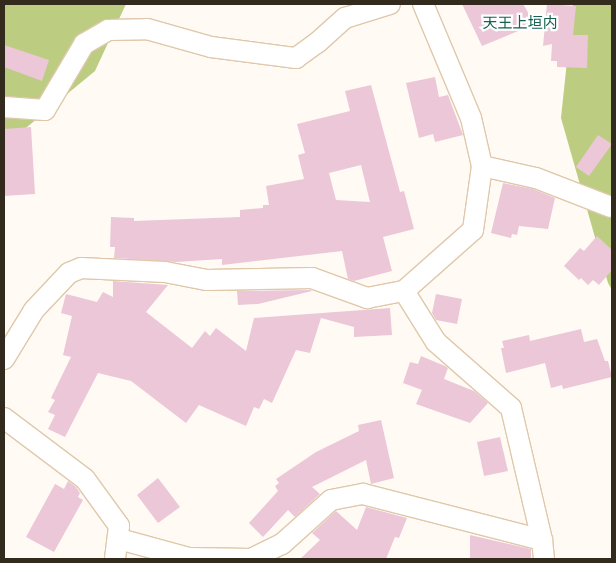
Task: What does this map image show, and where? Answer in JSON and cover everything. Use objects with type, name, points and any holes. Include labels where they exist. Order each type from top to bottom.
[{"type":"street","points":[[4,107],[45,110],[84,44],[108,30],[147,29],[211,47],[296,58],[317,43],[345,18],[390,4]]},
{"type":"street","points":[[4,359],[34,310],[69,273],[81,268],[165,272],[207,280],[312,278],[367,298],[404,291],[473,230],[482,166],[471,118],[422,4]]},
{"type":"street","points":[[482,166],[536,178],[612,207]]},
{"type":"street","points":[[119,540],[189,558],[251,559],[282,544],[331,500],[363,494],[543,550],[511,408],[436,342],[404,291]]},
{"type":"street","points":[[4,418],[85,479],[119,526],[119,540],[115,559]]},
{"type":"green space","points":[[4,4],[126,4],[95,71],[4,146]]},
{"type":"green space","points":[[573,4],[612,4],[612,290],[608,283],[561,118]]},
{"type":"building","points":[[462,4],[523,4],[535,24],[482,46]]},
{"type":"building","points":[[547,4],[576,6],[573,35],[588,35],[587,68],[557,67],[557,61],[551,61],[552,44],[543,46]]},
{"type":"building","points":[[4,45],[49,60],[42,81],[4,67]]},
{"type":"building","points":[[435,77],[439,97],[448,95],[463,135],[435,142],[433,134],[419,138],[406,83]]},
{"type":"building","points":[[371,85],[400,192],[404,191],[414,229],[383,237],[392,271],[354,281],[348,279],[342,251],[222,265],[222,259],[176,262],[114,258],[115,247],[110,247],[111,217],[134,218],[134,221],[240,217],[240,210],[263,208],[263,205],[269,205],[266,186],[304,179],[298,155],[305,153],[297,124],[350,111],[345,91]],"holes":[[[361,165],[370,202],[336,200],[329,173]]]},
{"type":"building","points":[[31,127],[35,194],[4,196],[4,129]]},
{"type":"building","points":[[598,135],[612,144],[589,176],[576,167]]},
{"type":"building","points":[[503,183],[533,189],[555,198],[548,229],[519,226],[517,235],[512,234],[511,238],[491,233]]},
{"type":"building","points":[[597,236],[612,250],[612,270],[599,285],[593,280],[588,285],[581,278],[579,280],[564,266],[580,248],[584,251]]},
{"type":"building","points":[[113,281],[168,285],[146,312],[192,348],[205,331],[210,336],[216,328],[246,351],[254,318],[390,308],[392,335],[354,337],[354,327],[321,318],[310,353],[296,350],[272,403],[264,399],[259,409],[254,407],[246,426],[199,405],[186,423],[131,381],[98,373],[65,437],[48,429],[55,415],[48,412],[55,400],[51,398],[71,357],[63,355],[72,316],[61,313],[66,294],[97,302],[103,292],[113,297]]},
{"type":"building","points":[[237,291],[312,291],[258,304],[238,305]]},
{"type":"building","points":[[436,294],[462,299],[457,324],[436,320],[432,313]]},
{"type":"building","points":[[581,329],[584,342],[597,339],[605,361],[608,361],[612,377],[563,389],[562,385],[551,388],[545,363],[506,373],[501,348],[504,348],[502,341],[529,335],[530,341]]},
{"type":"building","points":[[421,356],[448,368],[444,379],[474,391],[488,403],[470,423],[416,404],[422,390],[403,383],[410,362],[418,364]]},
{"type":"building","points":[[381,420],[394,478],[371,484],[366,460],[312,487],[320,494],[295,517],[288,510],[263,537],[249,523],[278,491],[275,486],[279,483],[276,479],[316,452],[359,431],[358,425]]},
{"type":"building","points":[[500,437],[508,471],[484,476],[477,442]]},
{"type":"building","points":[[158,478],[180,507],[158,523],[137,495]]},
{"type":"building","points":[[68,481],[76,487],[80,493],[78,497],[83,500],[54,552],[26,537],[55,484],[64,489]]},
{"type":"building","points":[[366,507],[407,518],[399,538],[395,537],[386,559],[300,559],[320,540],[312,533],[336,511],[357,530]]},
{"type":"building","points":[[470,535],[531,549],[531,559],[470,559]]},
{"type":"district","name":"天王上垣内","points":[[520,23]]}]
